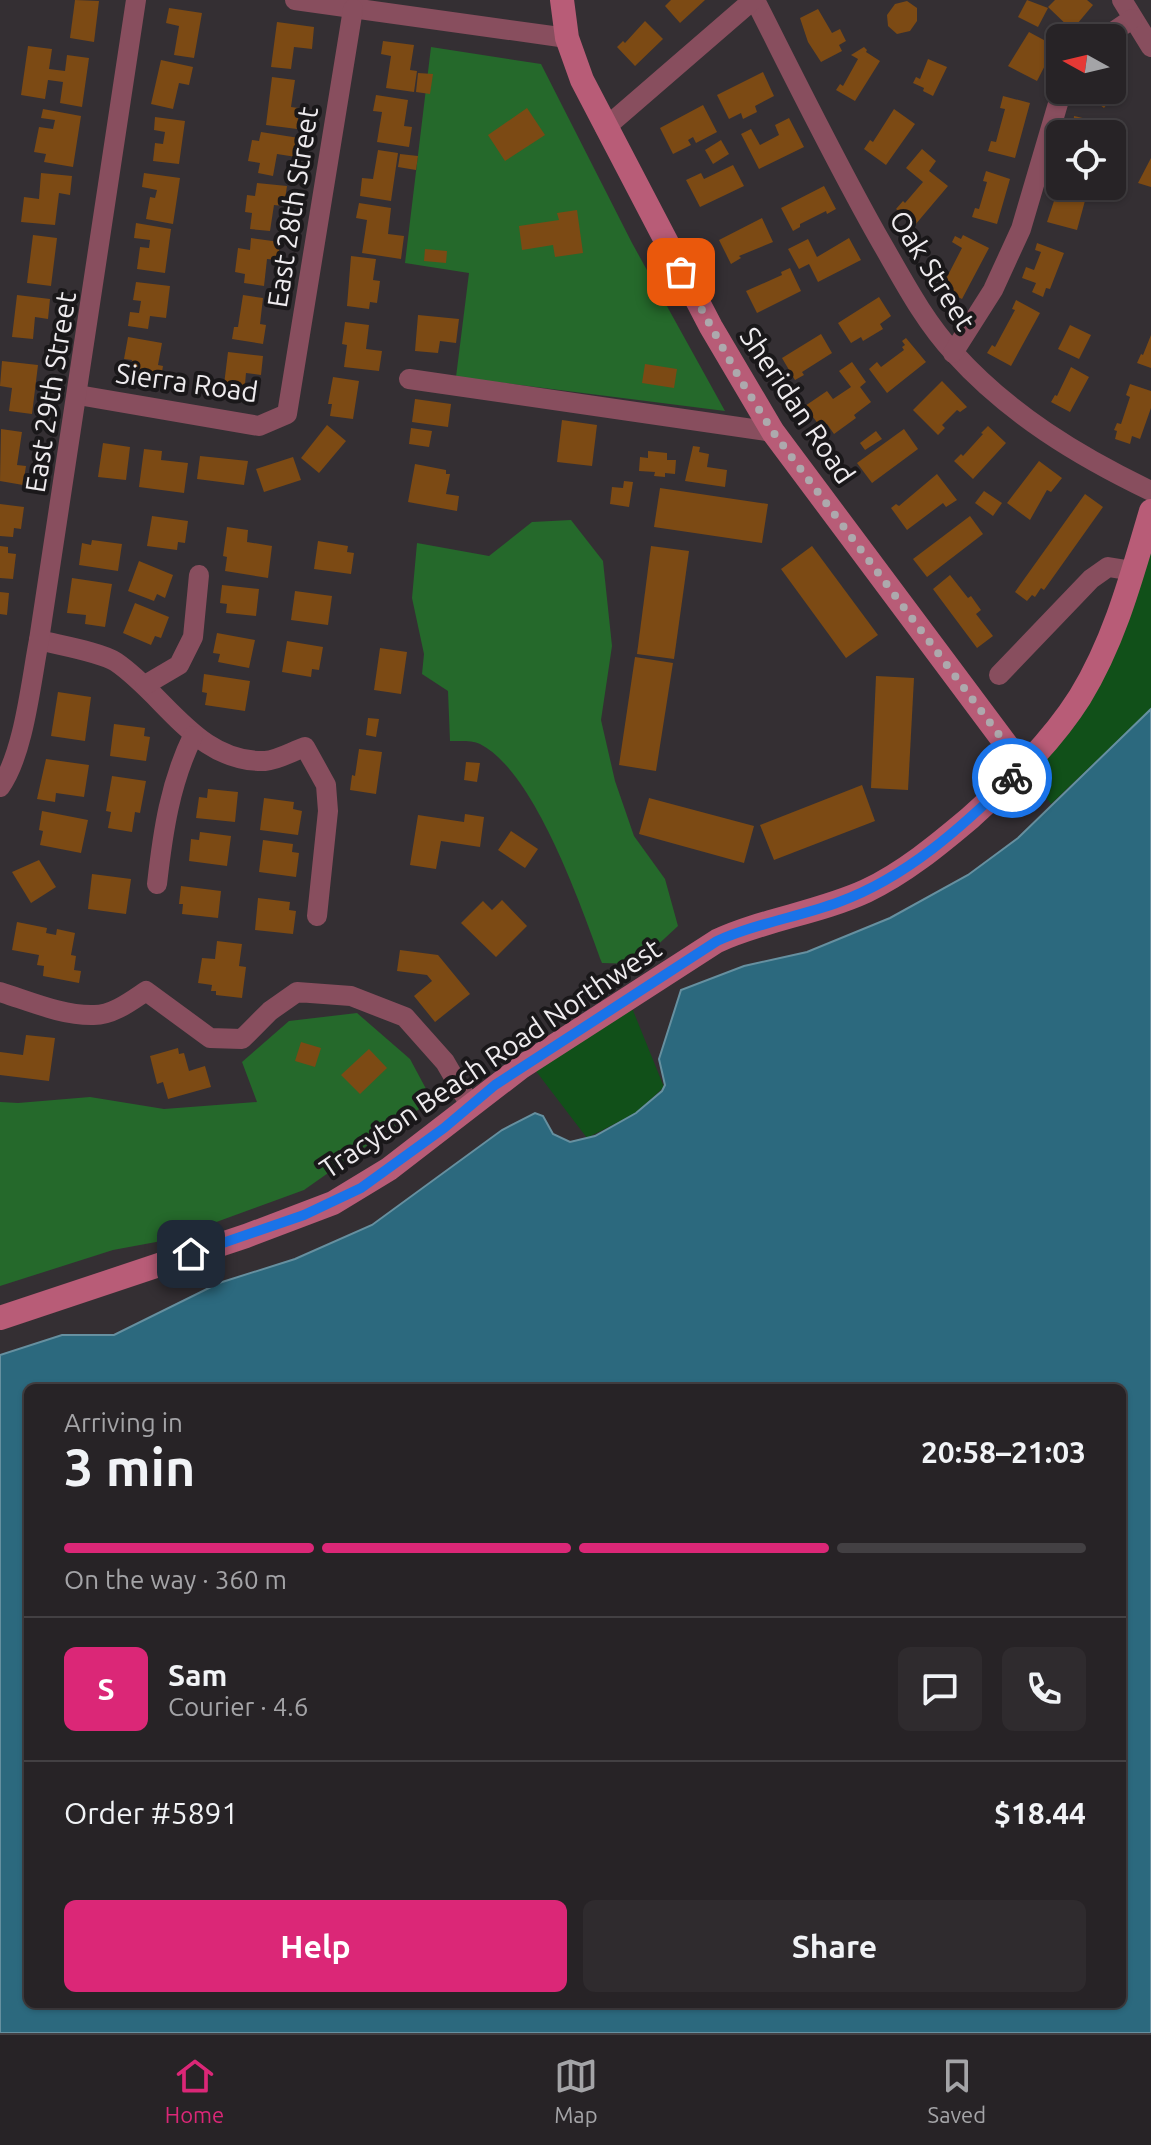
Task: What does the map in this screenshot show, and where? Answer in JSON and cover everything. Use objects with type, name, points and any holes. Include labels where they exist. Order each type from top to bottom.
[{"type":"main road","name":"Sheridan Road","points":[[562,0],[567,38],[582,80],[605,128],[711,327],[773,432],[1023,767]]},
{"type":"main road","name":"Tracyton Beach Road Northwest","points":[[0,1318],[246,1236],[333,1203],[389,1169],[520,1068],[717,941],[738,931],[840,902],[897,874],[951,834],[1023,767],[1059,726],[1088,682],[1113,630],[1151,511]]},
{"type":"street","name":"East 29th Street","points":[[0,787],[7,778],[19,741],[39,640],[136,0]]},
{"type":"street","points":[[295,0],[567,38]]},
{"type":"street","points":[[605,128],[754,0]]},
{"type":"street","name":"Oak Street","points":[[754,0],[838,166],[917,306],[953,353],[996,394],[1054,439],[1094,464],[1151,491]]},
{"type":"street","points":[[1122,0],[1151,47]]},
{"type":"street","name":"East 28th Street","points":[[287,414],[353,9]]},
{"type":"street","points":[[1125,24],[1132,19]]},
{"type":"street","points":[[953,353],[993,290],[1021,229],[1058,104]]},
{"type":"street","points":[[409,379],[773,432]]},
{"type":"street","name":"Sierra Road","points":[[78,395],[259,426],[287,414]]},
{"type":"street","points":[[999,675],[1091,579],[1108,567],[1133,571]]},
{"type":"street","points":[[145,685],[179,665],[193,637],[199,575]]},
{"type":"street","points":[[39,640],[113,660],[145,685],[193,736],[228,757],[267,761],[305,747],[326,785],[328,811],[317,916]]},
{"type":"street","points":[[157,884],[162,838],[177,768],[193,736]]},
{"type":"street","points":[[0,992],[58,1010],[95,1015],[122,1007],[146,991],[210,1038],[242,1039],[270,1011],[297,992],[351,996],[405,1017],[445,1062],[470,1105]]},
{"type":"green space","points":[[431,47],[541,64],[632,243],[725,411],[456,377],[469,273],[405,263]]},
{"type":"green space","points":[[1151,511],[1151,709],[1051,804],[1023,767],[1066,717]]},
{"type":"green space","points":[[571,520],[603,561],[612,646],[601,720],[615,781],[634,836],[665,879],[678,926],[637,964],[602,963],[554,843],[519,782],[500,759],[480,744],[450,741],[448,691],[422,674],[424,654],[412,598],[417,543],[489,556],[532,522]]},
{"type":"green space","points":[[628,998],[664,1087],[636,1113],[587,1138],[529,1062]]},
{"type":"green space","points":[[357,1013],[410,1059],[432,1100],[304,1190],[167,1240],[113,1250],[0,1286],[0,1102],[90,1097],[164,1109],[257,1102],[242,1062],[289,1021]]},
{"type":"water","points":[[1151,709],[1151,2033],[0,2033],[0,1355],[62,1335],[114,1335],[219,1283],[295,1259],[372,1225],[502,1130],[535,1113],[543,1116],[553,1134],[570,1142],[595,1136],[636,1113],[662,1091],[665,1085],[659,1059],[681,990],[744,966],[807,952],[890,918],[968,875],[1018,838]]},
{"type":"building","points":[[75,0],[99,1],[94,42],[70,38]]},
{"type":"building","points":[[671,0],[705,0],[680,23],[665,6]]},
{"type":"building","points":[[1027,0],[1048,8],[1038,27],[1018,17]]},
{"type":"building","points":[[1055,0],[1087,0],[1093,5],[1077,24],[1066,24],[1048,7]]},
{"type":"building","points":[[907,1],[917,8],[917,21],[910,31],[897,34],[888,26],[887,15],[895,4]]},
{"type":"building","points":[[169,8],[202,13],[194,58],[174,55],[179,26],[166,23]]},
{"type":"building","points":[[818,9],[832,33],[840,29],[846,41],[839,45],[842,51],[821,62],[808,42],[800,18]]},
{"type":"building","points":[[645,21],[663,39],[635,66],[617,47],[623,41],[625,43]]},
{"type":"building","points":[[277,22],[314,27],[312,49],[294,47],[291,69],[271,67]]},
{"type":"building","points":[[1029,32],[1046,41],[1046,64],[1037,81],[1008,66]]},
{"type":"building","points":[[383,41],[414,45],[410,70],[417,71],[414,92],[386,88],[391,56],[381,54]]},
{"type":"building","points":[[28,46],[52,49],[49,69],[65,71],[67,55],[89,58],[82,107],[60,103],[63,82],[48,80],[45,99],[21,95]]},
{"type":"building","points":[[864,47],[866,52],[880,61],[855,101],[836,90],[840,84],[843,86],[858,59],[851,55]]},
{"type":"building","points":[[928,59],[947,67],[933,96],[913,83],[916,77],[920,79]]},
{"type":"building","points":[[161,60],[193,67],[189,85],[179,83],[173,109],[151,104]]},
{"type":"building","points":[[763,72],[774,96],[755,106],[757,112],[743,119],[741,113],[729,119],[717,95]]},
{"type":"building","points":[[418,73],[433,74],[430,94],[416,92]]},
{"type":"building","points":[[272,77],[295,80],[291,107],[299,108],[297,129],[266,125]]},
{"type":"building","points":[[376,95],[408,100],[404,126],[412,127],[409,147],[377,142],[382,112],[373,111]]},
{"type":"building","points":[[1003,96],[1030,103],[1015,158],[988,151],[991,141],[996,142],[1005,109],[1000,108]]},
{"type":"building","points":[[703,105],[717,132],[696,143],[693,137],[688,140],[691,145],[673,154],[660,128]]},
{"type":"building","points":[[527,108],[545,135],[505,161],[488,135]]},
{"type":"building","points":[[43,109],[81,116],[73,167],[44,162],[46,154],[34,152],[39,127],[53,129],[55,120],[41,118]]},
{"type":"building","points":[[894,109],[915,124],[886,165],[864,149],[870,140],[873,142]]},
{"type":"building","points":[[155,117],[185,121],[179,164],[153,161],[155,143],[163,144],[165,132],[154,130]]},
{"type":"building","points":[[789,118],[804,147],[759,169],[741,134],[751,129],[760,145],[779,135],[775,125]]},
{"type":"building","points":[[261,132],[299,138],[296,157],[277,154],[273,176],[258,173],[260,163],[248,161],[252,140],[259,141]]},
{"type":"building","points":[[721,140],[729,154],[713,164],[705,150]]},
{"type":"building","points":[[922,149],[936,161],[929,171],[948,186],[915,225],[896,209],[923,182],[906,168]]},
{"type":"building","points":[[378,150],[398,153],[391,201],[360,196],[362,178],[373,179]]},
{"type":"building","points":[[400,154],[418,156],[416,170],[398,167]]},
{"type":"building","points":[[1151,158],[1151,187],[1138,183]]},
{"type":"building","points":[[733,165],[744,186],[700,207],[686,180],[701,173],[704,179]]},
{"type":"building","points":[[986,171],[1010,179],[997,224],[972,217],[975,208],[979,209],[987,182],[983,181]]},
{"type":"building","points":[[41,173],[72,176],[70,195],[59,193],[55,225],[21,222],[24,197],[39,199]]},
{"type":"building","points":[[144,173],[180,178],[173,224],[146,219],[150,197],[155,198],[157,190],[142,187]]},
{"type":"building","points":[[257,183],[287,186],[284,206],[274,205],[270,231],[250,229],[252,213],[245,212],[247,195],[255,196]]},
{"type":"building","points":[[824,186],[836,209],[800,224],[793,231],[781,208]]},
{"type":"building","points":[[1054,200],[1085,200],[1077,230],[1047,222]]},
{"type":"building","points":[[359,203],[391,208],[388,234],[404,236],[401,259],[362,253],[367,220],[356,218]]},
{"type":"building","points":[[577,210],[583,253],[555,257],[553,245],[522,250],[519,226],[559,220],[557,213]]},
{"type":"building","points":[[762,218],[773,242],[739,256],[741,258],[731,264],[719,240]]},
{"type":"building","points":[[136,223],[171,229],[165,273],[137,269],[140,247],[149,248],[150,240],[134,238]]},
{"type":"building","points":[[33,235],[57,238],[51,286],[27,283]]},
{"type":"building","points":[[963,235],[989,248],[962,299],[939,287],[962,248],[952,242],[955,236],[961,239]]},
{"type":"building","points":[[251,238],[280,242],[278,260],[267,259],[264,286],[244,283],[245,274],[235,272],[238,248],[250,250]]},
{"type":"building","points":[[849,238],[861,260],[818,282],[809,264],[799,269],[788,249],[808,239],[817,257]]},
{"type":"building","points":[[1037,243],[1064,253],[1050,289],[1046,288],[1043,297],[1032,292],[1036,283],[1022,278],[1026,267],[1034,270],[1041,252],[1035,250]]},
{"type":"building","points":[[425,249],[447,251],[446,263],[424,261]]},
{"type":"building","points":[[351,256],[376,259],[373,280],[380,281],[377,303],[370,302],[369,309],[347,306]]},
{"type":"building","points":[[790,268],[801,291],[757,313],[746,291],[782,275],[781,272]]},
{"type":"building","points":[[136,282],[170,286],[166,318],[150,316],[148,329],[128,326],[130,312],[139,313],[141,301],[133,300]]},
{"type":"building","points":[[17,295],[50,299],[48,319],[35,317],[33,339],[12,337]]},
{"type":"building","points":[[243,295],[263,298],[260,324],[266,325],[263,344],[232,339],[234,327],[238,327]]},
{"type":"building","points":[[879,297],[891,316],[880,324],[883,329],[863,341],[861,337],[851,343],[838,323]]},
{"type":"building","points":[[1016,300],[1040,313],[1011,366],[987,353],[992,345],[995,347],[1015,310],[1012,309]]},
{"type":"building","points":[[418,315],[459,319],[456,343],[440,341],[438,353],[415,351]]},
{"type":"building","points":[[345,322],[369,325],[366,349],[382,351],[379,371],[344,367],[347,345],[342,344]]},
{"type":"building","points":[[1070,325],[1091,335],[1079,359],[1058,349]]},
{"type":"building","points":[[821,334],[832,353],[795,380],[782,358]]},
{"type":"building","points":[[1151,335],[1151,368],[1137,363]]},
{"type":"building","points":[[128,337],[162,343],[158,365],[163,366],[161,378],[130,373],[132,360],[124,359]]},
{"type":"building","points":[[906,338],[926,362],[887,393],[869,369],[877,362],[881,367],[904,350],[902,341]]},
{"type":"building","points":[[228,352],[263,356],[261,375],[246,373],[244,395],[223,393]]},
{"type":"building","points":[[2,361],[38,365],[32,414],[9,411],[12,388],[0,386]]},
{"type":"building","points":[[852,362],[866,382],[860,387],[871,402],[834,434],[827,424],[821,428],[805,406],[827,391],[833,399],[851,387],[839,371]]},
{"type":"building","points":[[645,364],[677,369],[674,388],[642,383]]},
{"type":"building","points":[[1071,367],[1089,377],[1070,412],[1051,402]]},
{"type":"building","points":[[333,377],[359,381],[353,419],[330,416],[332,404],[328,404]]},
{"type":"building","points":[[942,381],[967,407],[960,412],[957,410],[942,425],[945,428],[938,435],[913,410]]},
{"type":"building","points":[[1130,384],[1151,391],[1151,408],[1140,439],[1132,436],[1130,444],[1115,439],[1117,431],[1114,430],[1117,423],[1121,424],[1130,397],[1126,395]]},
{"type":"building","points":[[415,399],[451,404],[448,427],[412,422]]},
{"type":"building","points":[[562,420],[597,425],[592,466],[557,462]]},
{"type":"building","points":[[327,425],[346,441],[319,473],[301,458]]},
{"type":"building","points":[[988,426],[1006,443],[973,479],[954,461],[961,454],[963,456]]},
{"type":"building","points":[[411,428],[432,431],[429,447],[409,444]]},
{"type":"building","points":[[1,429],[22,432],[17,465],[26,466],[23,485],[0,481]]},
{"type":"building","points":[[904,429],[918,449],[872,483],[857,463]]},
{"type":"building","points":[[876,431],[882,439],[865,450],[860,443]]},
{"type":"building","points":[[103,443],[130,447],[126,480],[98,477]]},
{"type":"building","points":[[693,446],[700,447],[699,452],[709,454],[707,467],[727,470],[725,487],[685,481]]},
{"type":"building","points":[[144,449],[162,451],[161,460],[188,463],[184,493],[139,487]]},
{"type":"building","points":[[648,451],[667,453],[667,460],[676,460],[675,474],[665,473],[665,477],[654,476],[655,472],[639,471],[640,457],[648,458]]},
{"type":"building","points":[[200,456],[248,461],[244,485],[197,479]]},
{"type":"building","points":[[293,457],[301,480],[264,492],[256,469]]},
{"type":"building","points":[[1039,461],[1062,478],[1051,492],[1047,490],[1030,520],[1007,503]]},
{"type":"building","points":[[415,464],[446,470],[446,474],[450,474],[446,494],[459,496],[457,511],[408,502]]},
{"type":"building","points":[[937,474],[957,500],[946,507],[943,503],[907,530],[891,508],[896,504],[899,506]]},
{"type":"building","points":[[624,481],[633,482],[629,507],[610,504],[612,487],[623,488]]},
{"type":"building","points":[[660,488],[768,504],[762,543],[654,527]]},
{"type":"building","points":[[984,491],[1002,503],[993,516],[975,503]]},
{"type":"building","points":[[1085,494],[1103,507],[1044,590],[1041,588],[1035,597],[1032,595],[1027,601],[1015,592]]},
{"type":"building","points":[[0,504],[24,507],[21,529],[14,528],[13,537],[0,536]]},
{"type":"building","points":[[152,516],[188,521],[185,543],[178,542],[177,550],[147,546]]},
{"type":"building","points":[[970,516],[983,534],[927,577],[913,559]]},
{"type":"building","points":[[227,527],[248,530],[247,542],[272,546],[268,578],[225,571],[227,557],[223,556]]},
{"type":"building","points":[[92,540],[122,544],[118,571],[79,565],[82,543],[91,545]]},
{"type":"building","points":[[318,541],[348,546],[347,552],[354,553],[351,574],[314,569]]},
{"type":"building","points":[[0,546],[8,547],[8,553],[16,554],[13,579],[0,578]]},
{"type":"building","points":[[651,546],[689,551],[674,659],[637,654]]},
{"type":"building","points":[[812,546],[878,635],[846,658],[781,569]]},
{"type":"building","points":[[139,561],[173,575],[165,598],[157,594],[154,601],[128,591]]},
{"type":"building","points":[[950,575],[981,610],[976,614],[993,636],[977,648],[933,589]]},
{"type":"building","points":[[72,578],[112,584],[105,627],[85,624],[86,615],[67,613]]},
{"type":"building","points":[[222,585],[259,589],[256,616],[226,613],[227,604],[220,603]]},
{"type":"building","points":[[295,591],[332,596],[328,625],[291,620]]},
{"type":"building","points":[[0,592],[9,593],[7,615],[0,614]]},
{"type":"building","points":[[135,603],[169,617],[161,638],[155,636],[151,645],[123,633]]},
{"type":"building","points":[[217,633],[255,640],[249,668],[218,662],[220,654],[213,653]]},
{"type":"building","points":[[287,641],[323,647],[319,670],[312,669],[311,677],[282,672]]},
{"type":"building","points":[[380,648],[407,652],[401,694],[374,690]]},
{"type":"building","points":[[635,657],[673,663],[656,771],[619,765]]},
{"type":"building","points":[[204,674],[250,681],[245,711],[205,705],[207,693],[202,692]]},
{"type":"building","points":[[876,676],[914,678],[908,790],[871,788]]},
{"type":"building","points":[[58,692],[91,697],[85,741],[51,736]]},
{"type":"building","points":[[368,718],[379,719],[376,737],[366,735]]},
{"type":"building","points":[[114,724],[145,728],[144,736],[150,737],[146,761],[110,756]]},
{"type":"building","points":[[359,749],[382,752],[376,794],[350,790]]},
{"type":"building","points":[[46,759],[89,765],[84,797],[56,793],[55,802],[37,799]]},
{"type":"building","points":[[466,762],[480,763],[477,782],[464,780]]},
{"type":"building","points":[[112,776],[146,781],[140,813],[135,812],[132,832],[108,828],[111,812],[106,811]]},
{"type":"building","points":[[862,785],[875,821],[774,860],[760,825]]},
{"type":"building","points":[[208,789],[238,792],[235,822],[196,818],[199,797],[207,798]]},
{"type":"building","points":[[264,798],[294,802],[293,809],[302,811],[298,835],[260,830]]},
{"type":"building","points":[[649,798],[754,826],[744,863],[639,834]]},
{"type":"building","points":[[42,811],[88,820],[81,853],[40,845]]},
{"type":"building","points":[[465,814],[484,817],[480,847],[441,841],[436,869],[410,865],[418,815],[464,822]]},
{"type":"building","points":[[511,831],[538,849],[525,868],[498,850]]},
{"type":"building","points":[[200,832],[231,836],[227,866],[189,861],[191,839],[199,840]]},
{"type":"building","points":[[263,840],[293,844],[292,852],[299,853],[296,877],[259,872]]},
{"type":"building","points":[[39,860],[56,887],[31,903],[12,872]]},
{"type":"building","points":[[92,874],[131,879],[126,914],[88,909]]},
{"type":"building","points":[[181,886],[221,891],[218,918],[182,914],[183,904],[179,904]]},
{"type":"building","points":[[258,898],[290,902],[289,910],[296,911],[293,934],[255,930]]},
{"type":"building","points":[[502,900],[527,926],[496,957],[461,923],[483,901],[492,910]]},
{"type":"building","points":[[17,922],[47,928],[46,933],[56,935],[57,929],[75,933],[71,955],[76,956],[74,970],[81,971],[79,983],[43,976],[44,966],[37,965],[39,955],[12,950]]},
{"type":"building","points":[[217,941],[242,944],[239,966],[246,967],[242,998],[216,995],[216,991],[211,991],[212,985],[198,983],[202,958],[215,959]]},
{"type":"building","points":[[400,950],[438,955],[470,994],[435,1022],[414,996],[432,981],[427,975],[397,971]]},
{"type":"building","points":[[26,1035],[55,1038],[49,1081],[0,1075],[0,1052],[23,1055]]},
{"type":"building","points":[[301,1042],[321,1048],[315,1067],[295,1061]]},
{"type":"building","points":[[178,1048],[179,1054],[184,1053],[189,1071],[205,1066],[211,1087],[168,1099],[163,1082],[157,1084],[150,1056]]},
{"type":"building","points":[[369,1049],[387,1068],[360,1094],[341,1075]]},
{"type":"way so far","points":[[681,272],[773,432],[1023,767],[1012,778]]},
{"type":"route","points":[[191,1254],[304,1215],[361,1188],[444,1128],[495,1085],[717,941],[738,931],[840,902],[897,874],[951,834],[1012,778]]}]
